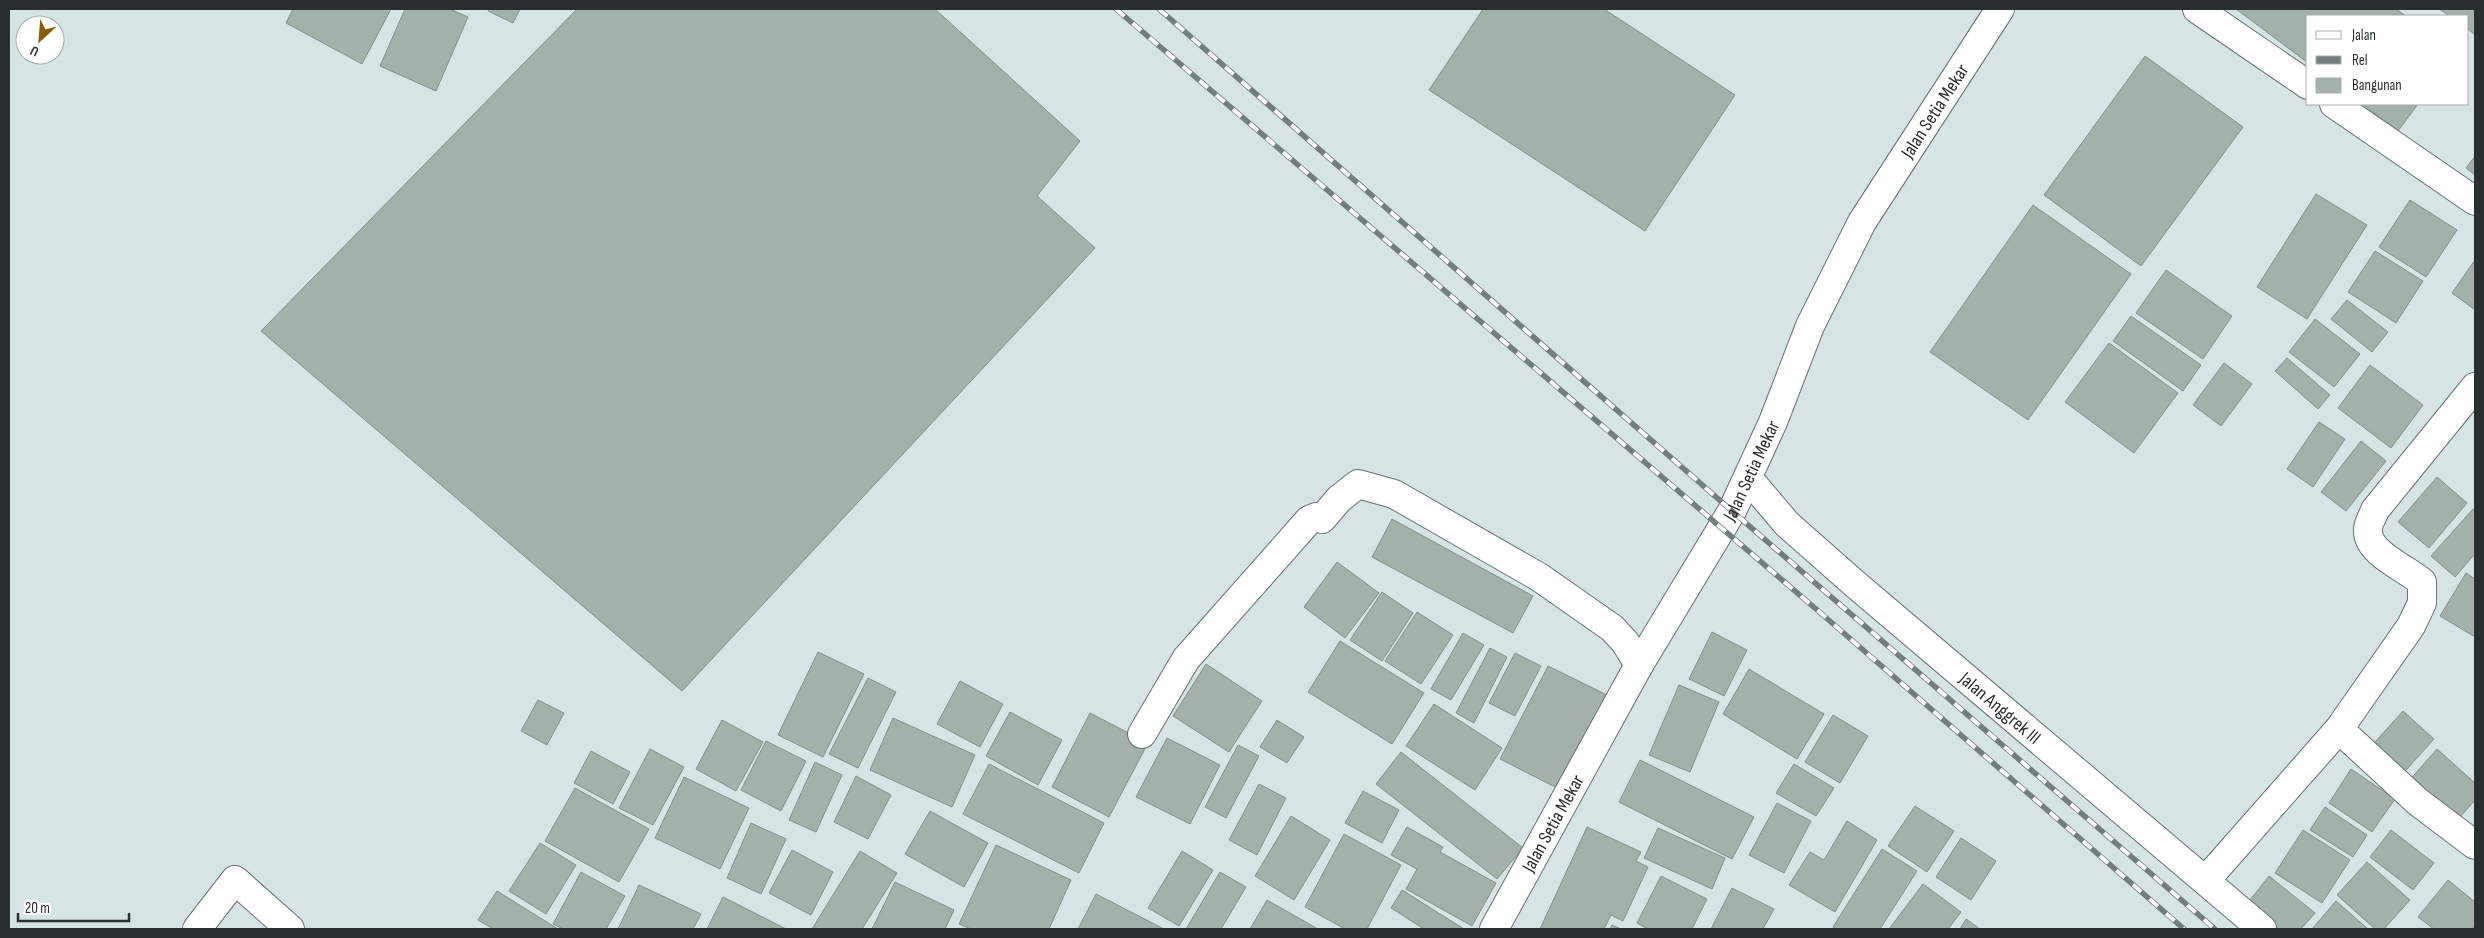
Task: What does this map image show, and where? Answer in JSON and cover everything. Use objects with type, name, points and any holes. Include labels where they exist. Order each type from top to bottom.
[{"type":"street","name":"Jalan Setia Mekar","points":[[1494,929],[1639,665],[1722,529],[1748,478],[1810,326],[1862,222],[2000,9]]},
{"type":"street","points":[[2197,9],[2306,84]]},
{"type":"street","points":[[2335,105],[2475,201]]},
{"type":"street","points":[[2206,880],[2339,728],[2411,626],[2422,603],[2422,582],[2408,570],[2385,558],[2372,544],[2368,529],[2375,510],[2475,387]]},
{"type":"street","name":"Jalan Anggrek III","points":[[1748,478],[1787,524],[1855,584],[2262,929]]},
{"type":"street","points":[[1142,734],[1186,659],[1309,520],[1316,517],[1322,519],[1339,499],[1358,484],[1394,494],[1538,577],[1612,628],[1626,642],[1639,665]]},
{"type":"street","points":[[2339,728],[2418,802],[2475,845]]},
{"type":"street","points":[[197,929],[234,880],[290,929]]},
{"type":"building","points":[[293,9],[391,9],[362,64],[286,23]]},
{"type":"building","points":[[405,9],[450,9],[468,17],[436,91],[380,66]]},
{"type":"building","points":[[489,9],[520,9],[513,23],[488,11]]},
{"type":"building","points":[[577,9],[935,9],[1080,141],[1037,196],[1095,248],[682,691],[261,331]]},
{"type":"building","points":[[1483,9],[1604,9],[1735,95],[1645,231],[1429,90]]},
{"type":"building","points":[[2236,9],[2396,9],[2405,15],[2306,15],[2306,62]]},
{"type":"building","points":[[2439,9],[2475,9],[2475,35],[2469,30],[2469,15],[2448,15]]},
{"type":"building","points":[[2145,56],[2243,127],[2141,266],[2044,195]]},
{"type":"building","points":[[2363,105],[2417,105],[2398,131]]},
{"type":"building","points":[[2475,156],[2475,175],[2466,168]]},
{"type":"building","points":[[2316,194],[2367,225],[2307,319],[2257,287]]},
{"type":"building","points":[[2410,200],[2457,230],[2426,277],[2379,247]]},
{"type":"building","points":[[2033,205],[2131,274],[2028,420],[1930,352]]},
{"type":"building","points":[[2375,251],[2423,281],[2396,323],[2348,292]]},
{"type":"building","points":[[2475,260],[2475,310],[2452,293]]},
{"type":"building","points":[[2166,270],[2232,316],[2203,359],[2136,313]]},
{"type":"building","points":[[2347,300],[2388,332],[2372,352],[2331,319]]},
{"type":"building","points":[[2131,316],[2201,365],[2183,391],[2113,341]]},
{"type":"building","points":[[2315,319],[2360,354],[2334,387],[2289,352]]},
{"type":"building","points":[[2109,343],[2178,393],[2134,453],[2065,402]]},
{"type":"building","points":[[2287,358],[2330,395],[2318,409],[2275,371]]},
{"type":"building","points":[[2224,363],[2252,384],[2221,426],[2193,405]]},
{"type":"building","points":[[2370,365],[2423,405],[2391,448],[2338,408]]},
{"type":"building","points":[[2319,422],[2345,439],[2313,487],[2287,469]]},
{"type":"building","points":[[2361,441],[2386,461],[2346,511],[2321,492]]},
{"type":"building","points":[[2437,477],[2467,503],[2429,548],[2398,522]]},
{"type":"building","points":[[2473,509],[2475,511],[2475,554],[2455,577],[2431,556]]},
{"type":"building","points":[[1392,519],[1533,596],[1513,633],[1372,557]]},
{"type":"building","points":[[1337,562],[1379,593],[1345,638],[1304,607]]},
{"type":"building","points":[[2466,573],[2475,579],[2475,637],[2440,616]]},
{"type":"building","points":[[1382,592],[1413,613],[1382,661],[1350,640]]},
{"type":"building","points":[[1417,612],[1453,635],[1421,684],[1385,661]]},
{"type":"building","points":[[1712,632],[1747,650],[1724,696],[1689,679]]},
{"type":"building","points":[[1463,633],[1484,645],[1451,700],[1431,689]]},
{"type":"building","points":[[1340,641],[1424,693],[1392,744],[1308,692]]},
{"type":"building","points":[[1490,648],[1507,657],[1474,723],[1456,713]]},
{"type":"building","points":[[818,652],[864,674],[823,757],[778,735]]},
{"type":"building","points":[[1515,653],[1541,666],[1515,716],[1489,703]]},
{"type":"building","points":[[1206,664],[1262,701],[1229,752],[1173,716]]},
{"type":"building","points":[[1548,666],[1607,695],[1559,789],[1500,759]]},
{"type":"building","points":[[1749,669],[1824,714],[1797,759],[1723,714]]},
{"type":"building","points":[[868,678],[896,692],[858,768],[829,754]]},
{"type":"building","points":[[960,681],[1003,704],[980,747],[937,724]]},
{"type":"building","points":[[1679,685],[1719,702],[1690,772],[1649,755]]},
{"type":"building","points":[[538,700],[564,713],[547,745],[521,731]]},
{"type":"building","points":[[1434,704],[1502,748],[1475,790],[1406,746]]},
{"type":"building","points":[[2403,711],[2434,739],[2399,778],[2367,751]]},
{"type":"building","points":[[1010,712],[1062,740],[1038,785],[986,756]]},
{"type":"building","points":[[1090,713],[1148,743],[1109,817],[1052,787]]},
{"type":"building","points":[[1833,715],[1868,736],[1840,783],[1805,762]]},
{"type":"building","points":[[893,718],[975,755],[952,807],[870,770]]},
{"type":"building","points":[[722,720],[763,742],[736,791],[696,769]]},
{"type":"building","points":[[1277,720],[1304,737],[1287,763],[1260,747]]},
{"type":"building","points":[[1167,738],[1220,765],[1190,824],[1136,797]]},
{"type":"building","points":[[766,741],[806,761],[781,811],[741,790]]},
{"type":"building","points":[[1238,745],[1259,756],[1226,818],[1205,807]]},
{"type":"building","points":[[650,749],[684,767],[653,825],[619,808]]},
{"type":"building","points":[[2437,749],[2475,783],[2475,800],[2454,824],[2407,783]]},
{"type":"building","points":[[591,751],[630,772],[613,804],[574,783]]},
{"type":"building","points":[[1401,752],[1523,848],[1497,879],[1376,784]]},
{"type":"building","points":[[1640,760],[1754,817],[1732,859],[1619,802]]},
{"type":"building","points":[[815,762],[842,775],[816,832],[789,820]]},
{"type":"building","points":[[989,764],[1104,823],[1079,873],[963,814]]},
{"type":"building","points":[[1794,764],[1834,788],[1816,816],[1776,793]]},
{"type":"building","points":[[2351,769],[2395,799],[2372,832],[2329,803]]},
{"type":"building","points":[[856,776],[891,795],[868,839],[834,822]]},
{"type":"building","points":[[684,777],[749,808],[720,869],[655,838]]},
{"type":"building","points":[[1259,784],[1286,798],[1257,855],[1229,840]]},
{"type":"building","points":[[575,788],[649,829],[619,882],[545,841]]},
{"type":"building","points":[[1363,791],[1399,810],[1382,843],[1345,823]]},
{"type":"building","points":[[1777,803],[1811,821],[1784,873],[1749,855]]},
{"type":"building","points":[[1915,806],[1954,831],[1927,872],[1888,846]]},
{"type":"building","points":[[2325,807],[2367,835],[2353,857],[2310,830]]},
{"type":"building","points":[[930,811],[988,843],[964,887],[905,854]]},
{"type":"building","points":[[1291,816],[1330,840],[1294,900],[1255,876]]},
{"type":"building","points":[[1847,821],[1877,840],[1835,912],[1789,885],[1810,852],[1824,860]]},
{"type":"building","points":[[751,823],[786,839],[761,894],[727,878]]},
{"type":"building","points":[[1407,827],[1443,847],[1440,852],[1496,883],[1472,926],[1406,889],[1417,869],[1391,855]]},
{"type":"building","points":[[1587,827],[1641,852],[1636,861],[1648,867],[1623,921],[1611,915],[1604,929],[1540,929]]},
{"type":"building","points":[[1658,828],[1725,858],[1712,889],[1644,858]]},
{"type":"building","points":[[2303,830],[2350,860],[2322,903],[2275,873]]},
{"type":"building","points":[[2391,830],[2434,863],[2413,890],[2370,857]]},
{"type":"building","points":[[1344,834],[1401,865],[1367,929],[1345,929],[1305,907]]},
{"type":"building","points":[[1961,838],[1996,861],[1971,900],[1936,877]]},
{"type":"building","points":[[540,843],[576,865],[546,914],[509,891]]},
{"type":"building","points":[[996,845],[1071,880],[1049,929],[971,929],[959,924]]},
{"type":"building","points":[[1882,849],[1917,871],[1880,929],[1837,929],[1833,927]]},
{"type":"building","points":[[792,850],[833,872],[811,915],[769,893]]},
{"type":"building","points":[[860,851],[897,873],[862,929],[812,929]]},
{"type":"building","points":[[1182,851],[1213,870],[1179,926],[1148,908]]},
{"type":"building","points":[[2367,862],[2410,900],[2384,929],[2375,929],[2337,895]]},
{"type":"building","points":[[581,872],[625,896],[606,929],[563,929],[553,924]]},
{"type":"building","points":[[1220,872],[1246,887],[1221,929],[1186,929]]},
{"type":"building","points":[[1661,876],[1707,899],[1692,929],[1648,929],[1637,923]]},
{"type":"building","points":[[2269,876],[2315,913],[2301,929],[2279,929],[2247,904]]},
{"type":"building","points":[[2448,880],[2475,902],[2475,926],[2472,929],[2434,929],[2418,917]]},
{"type":"building","points":[[895,882],[954,910],[945,929],[872,929]]},
{"type":"building","points":[[1923,884],[1961,912],[1948,929],[1889,929]]},
{"type":"building","points":[[639,885],[701,914],[693,929],[618,929]]},
{"type":"building","points":[[1732,888],[1774,909],[1763,929],[1711,929]]},
{"type":"building","points":[[1402,890],[1464,929],[1424,929],[1391,908]]},
{"type":"building","points":[[497,891],[558,929],[493,929],[478,920]]},
{"type":"building","points":[[1096,894],[1164,929],[1078,929]]},
{"type":"building","points":[[723,897],[786,929],[707,929]]},
{"type":"building","points":[[1267,900],[1318,929],[1250,929]]},
{"type":"building","points":[[2336,901],[2368,929],[2312,929]]},
{"type":"building","points":[[1966,919],[1980,929],[1960,929]]},
{"type":"building","points":[[1612,925],[1621,929],[1610,929]]},
{"type":"railway","points":[[1116,9],[1816,609],[2184,929]]},
{"type":"railway","points":[[1159,9],[1732,511],[2215,929]]}]
